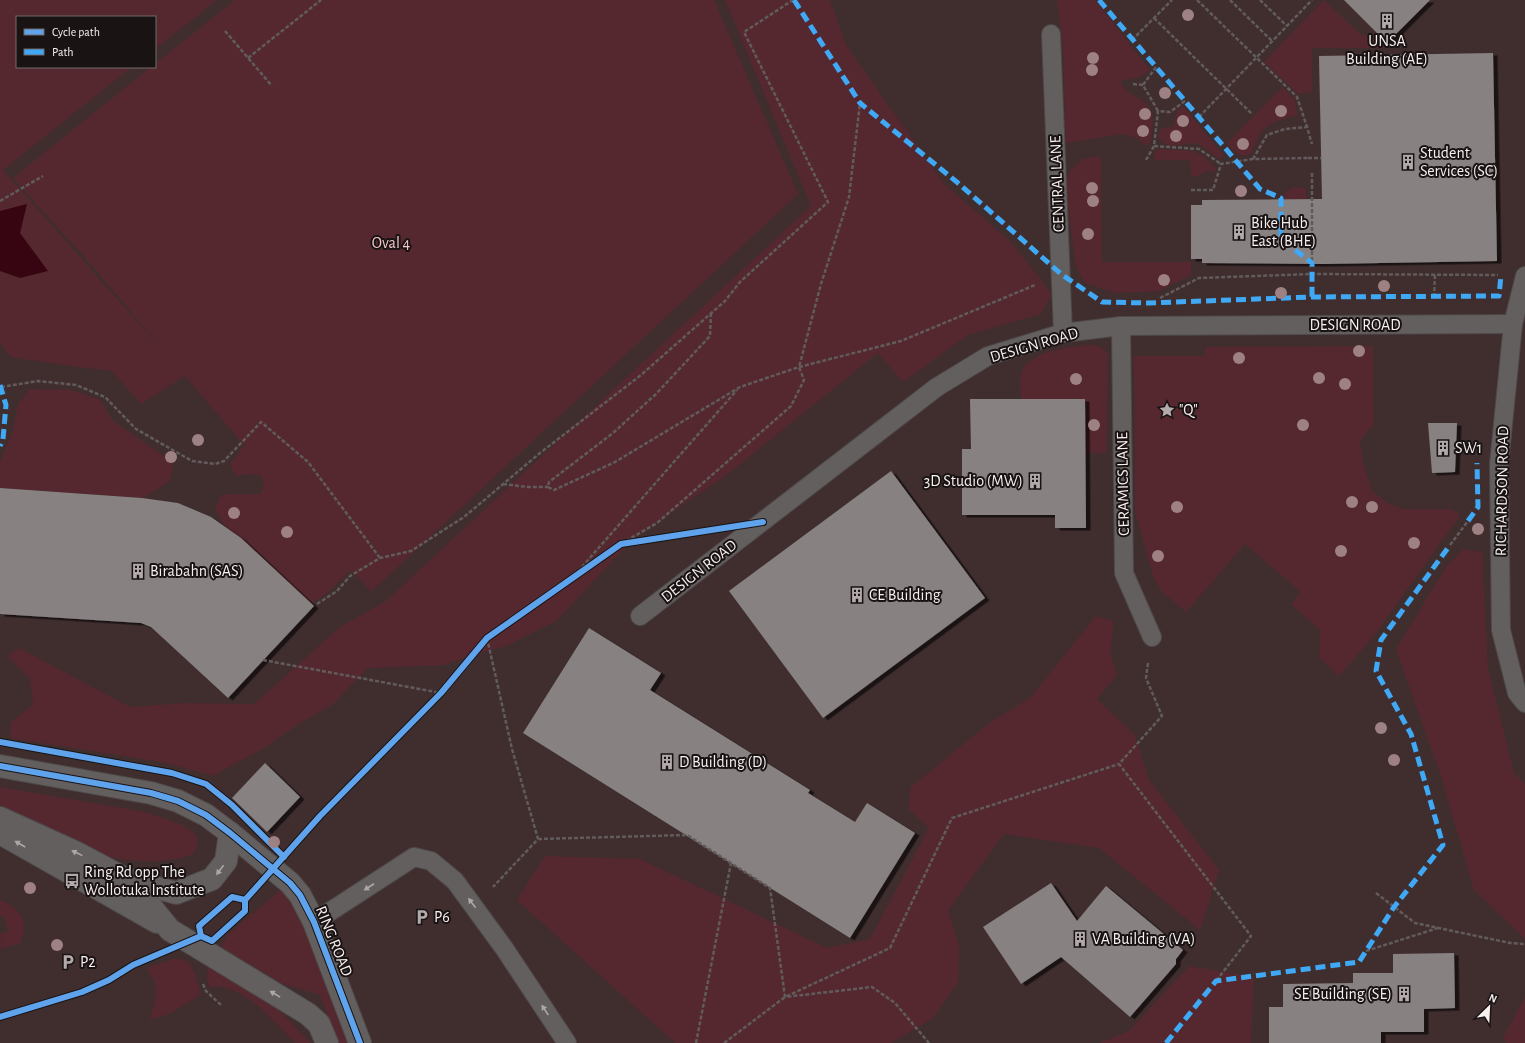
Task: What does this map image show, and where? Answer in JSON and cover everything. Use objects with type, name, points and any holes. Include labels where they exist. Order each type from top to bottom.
[{"type":"street","name":"RING ROAD","points":[[0,766],[151,793],[178,801],[206,815],[290,883],[300,895],[314,922],[360,1043]]},
{"type":"street","points":[[0,818],[77,853],[124,878],[176,892],[212,880],[226,861],[230,834]]},
{"type":"street","points":[[0,833],[170,930],[308,1014],[319,1024],[327,1043]]},
{"type":"street","points":[[124,878],[148,903],[170,930]]},
{"type":"lane","name":"CENTRAL LANE","points":[[1051,34],[1063,333]]},
{"type":"lane","name":"RICHARDSON ROAD","points":[[1525,276],[1513,324],[1499,464],[1502,630],[1518,693],[1525,703]]},
{"type":"lane","name":"DESIGN ROAD","points":[[640,616],[937,386],[988,356],[1063,333],[1121,326],[1513,324]]},
{"type":"lane","name":"CERAMICS LANE","points":[[1121,326],[1124,573],[1152,636]]},
{"type":"lane","points":[[314,922],[414,857],[431,861],[455,881],[504,948],[567,1043]]},
{"type":"path","points":[[248,58],[321,0]]},
{"type":"path","points":[[317,604],[337,591],[350,576],[380,558],[411,551],[464,517],[540,454],[641,375],[725,302],[740,282],[828,202],[744,32],[792,0]]},
{"type":"path","points":[[1132,40],[1172,0]]},
{"type":"path","points":[[1197,0],[1297,97],[1312,144]]},
{"type":"path","points":[[1230,0],[1272,41]]},
{"type":"path","points":[[1260,0],[1287,26]]},
{"type":"path","points":[[1199,117],[1312,0]]},
{"type":"path","points":[[1154,18],[1252,114]]},
{"type":"path","points":[[225,31],[272,86]]},
{"type":"path","points":[[1143,85],[1156,67]]},
{"type":"path","points":[[1133,84],[1143,85]]},
{"type":"path","points":[[1143,85],[1158,111],[1154,146],[1146,160]]},
{"type":"path","points":[[1158,111],[1170,112],[1185,101]]},
{"type":"path","points":[[621,544],[657,523],[791,406],[804,380],[799,367],[821,284],[849,197],[860,103]]},
{"type":"path","points":[[1253,160],[1267,135],[1284,129],[1307,127]]},
{"type":"path","points":[[1154,146],[1199,149],[1220,164],[1253,160],[1321,158]]},
{"type":"path","points":[[1191,190],[1213,190],[1220,164]]},
{"type":"path","points":[[1312,173],[1312,263]]},
{"type":"path","points":[[0,201],[43,176]]},
{"type":"path","points":[[503,484],[528,487],[548,487],[554,490],[615,462],[740,387],[799,367],[901,341],[1061,274]]},
{"type":"path","points":[[1155,300],[1199,278],[1312,274],[1500,274]]},
{"type":"path","points":[[1434,297],[1435,274]]},
{"type":"path","points":[[548,487],[549,482],[613,432],[656,394],[710,336],[711,313]]},
{"type":"path","points":[[0,387],[38,381],[76,385],[105,397],[136,429],[192,461],[215,464],[224,461],[261,422],[308,462],[380,558]]},
{"type":"path","points":[[574,576],[740,387]]},
{"type":"path","points":[[1450,545],[1468,521]]},
{"type":"path","points":[[724,1043],[785,996],[890,948],[952,818],[1119,764],[1162,716],[1146,678],[1152,636]]},
{"type":"path","points":[[487,638],[512,748],[538,839]]},
{"type":"path","points":[[264,660],[441,693]]},
{"type":"path","points":[[1119,764],[1251,936],[1216,981]]},
{"type":"path","points":[[490,889],[538,839],[687,835],[770,888],[785,996]]},
{"type":"path","points":[[696,1043],[731,863]]},
{"type":"path","points":[[1376,893],[1415,923],[1510,943],[1525,944]]},
{"type":"path","points":[[1366,951],[1439,928]]},
{"type":"path","points":[[785,996],[872,987],[895,1003],[929,1043]]},
{"type":"shaded area","points":[[0,0],[1525,0],[1525,1043],[0,1043]]},
{"type":"shaded area","points":[[27,204],[20,233],[48,271],[20,278],[0,271],[0,211]]},
{"type":"green space","name":"Oval 4","points":[[0,0],[217,0],[156,48],[156,16],[16,16],[16,68],[131,68],[3,170],[166,354],[95,269],[13,178],[150,68],[156,68],[156,63],[235,0],[714,0],[798,194],[371,592],[351,570],[325,595],[311,604],[225,527],[215,508],[221,495],[260,494],[264,484],[261,475],[249,474],[235,476],[230,465],[244,445],[185,376],[141,404],[112,371],[11,357],[0,343]]},
{"type":"green space","points":[[725,0],[830,0],[846,45],[944,184],[1012,243],[1052,294],[1041,314],[968,335],[903,382],[878,353],[723,478],[636,536],[556,621],[506,646],[471,655],[445,665],[368,668],[333,704],[297,725],[264,748],[213,776],[161,762],[10,738],[10,723],[33,704],[30,679],[7,656],[19,648],[130,707],[186,703],[254,704],[340,627],[386,601],[811,206]]},
{"type":"green space","points":[[1057,0],[1095,0],[1150,70],[1140,77],[1120,81],[1128,91],[1149,107],[1153,118],[1150,144],[1146,145],[1137,138],[1123,134],[1066,143],[1063,46]]},
{"type":"green space","points":[[1324,0],[1362,36],[1370,33],[1386,48],[1312,48],[1312,92],[1298,94],[1264,62]]},
{"type":"green space","points":[[1282,87],[1294,98],[1298,115],[1275,122],[1265,128],[1261,132],[1250,155],[1242,155],[1237,153],[1227,143]]},
{"type":"green space","points":[[1183,106],[1223,155],[1219,159],[1198,144],[1188,143],[1178,146],[1167,145],[1157,135],[1162,128],[1169,128],[1174,125],[1177,111]]},
{"type":"green space","points":[[1156,149],[1193,151],[1202,155],[1216,168],[1215,172],[1205,171],[1197,177],[1191,175],[1190,160],[1154,160]]},
{"type":"green space","points":[[1097,156],[1101,160],[1102,262],[1191,262],[1191,275],[1159,291],[1116,293],[1085,283],[1076,267],[1065,182],[1071,169],[1083,159]]},
{"type":"green space","points":[[1295,187],[1306,188],[1307,238],[1286,225],[1284,198],[1286,191]]},
{"type":"green space","points":[[1094,345],[1103,348],[1108,356],[1106,453],[1085,453],[1084,399],[1021,399],[1021,374],[1025,366],[1032,359],[1064,348]]},
{"type":"green space","points":[[1373,346],[1374,424],[1360,441],[1363,462],[1372,491],[1387,503],[1403,509],[1449,509],[1459,513],[1459,517],[1373,637],[1339,676],[1319,657],[1320,630],[1291,604],[1301,592],[1245,544],[1186,612],[1162,592],[1154,579],[1135,512],[1134,356],[1205,356],[1205,347]]},
{"type":"green space","points":[[30,389],[70,390],[99,399],[113,421],[174,463],[169,482],[142,498],[0,488],[0,463],[13,430],[18,404]]},
{"type":"green space","points":[[1463,549],[1482,552],[1488,669],[1514,773],[1525,784],[1525,939],[1474,890],[1441,776],[1396,649],[1446,567]]},
{"type":"green space","points":[[1096,616],[1114,621],[1110,651],[1117,675],[1097,699],[1134,734],[1149,780],[1219,870],[1200,930],[1099,848],[1004,834],[948,910],[959,945],[958,983],[932,1019],[891,1043],[675,1043],[517,900],[545,856],[640,859],[827,948],[870,939],[929,828],[908,809],[911,787],[988,724],[1031,697]]},
{"type":"green space","points":[[0,787],[145,812],[173,821],[188,828],[196,836],[198,841],[197,846],[193,854],[168,860],[139,861],[110,857],[85,849],[0,806]]},
{"type":"green space","points":[[283,888],[296,907],[353,1043],[339,1043],[320,995],[283,984],[221,947],[227,935]]},
{"type":"green space","points":[[0,900],[8,904],[19,913],[22,917],[24,927],[21,943],[1,949],[0,934],[9,931],[4,916],[0,917]]},
{"type":"green space","points":[[173,959],[182,959],[186,961],[193,969],[200,995],[171,1013],[150,1020],[156,987],[146,968]]},
{"type":"green space","points":[[208,966],[273,1004],[311,1043],[295,1043],[271,1018],[243,995],[223,987],[210,988],[207,980]]},
{"type":"green space","points":[[1189,966],[1254,977],[1251,1043],[1099,1043],[1129,1031]]},
{"type":"green space","points":[[1525,997],[1525,1043],[1506,1043],[1503,1038]]},
{"type":"building","name":"UNSA Building (AE)","points":[[1344,0],[1430,0],[1387,43]]},
{"type":"building","name":"Student Services (SC)","points":[[1493,53],[1497,261],[1323,264],[1202,263],[1202,259],[1191,259],[1191,205],[1202,205],[1202,200],[1322,199],[1319,56]]},
{"type":"building","name":"3D Studio (MW)","points":[[970,399],[1085,399],[1086,528],[1055,528],[1055,515],[962,515],[962,449],[971,449]]},
{"type":"building","name":"SW1","points":[[1428,423],[1457,423],[1455,472],[1432,473]]},
{"type":"building","name":"CE Building","points":[[891,471],[985,598],[823,718],[729,591]]},
{"type":"building","name":"Birabahn (SAS)","points":[[0,488],[142,498],[178,503],[211,517],[241,538],[314,606],[228,698],[151,627],[141,623],[0,614]]},
{"type":"building","name":"D Building (D)","points":[[589,628],[661,673],[650,690],[810,790],[808,793],[855,822],[867,803],[915,833],[850,938],[523,733]]},
{"type":"building","points":[[265,763],[300,797],[267,832],[232,798]]},
{"type":"building","name":"VA Building (VA)","points":[[1051,883],[1077,921],[1106,886],[1183,950],[1176,959],[1176,964],[1130,1017],[1061,957],[1021,984],[983,927]]},
{"type":"building","name":"SE Building (SE)","points":[[1454,953],[1455,1008],[1424,1009],[1424,1032],[1381,1032],[1381,1043],[1269,1043],[1269,1007],[1283,1007],[1283,984],[1353,983],[1353,973],[1393,973],[1393,954]]},
{"type":"marked path","points":[[794,0],[860,103],[958,183],[1061,274],[1102,302],[1148,303],[1312,297],[1499,296],[1501,275]]},
{"type":"marked path","points":[[1099,0],[1260,189],[1281,198],[1281,239],[1312,263],[1312,297]]},
{"type":"marked path","points":[[0,385],[6,405],[3,439],[0,446]]},
{"type":"marked path","points":[[1468,521],[1478,507],[1477,463]]},
{"type":"marked path","points":[[1166,1043],[1216,981],[1359,962],[1394,907],[1443,845],[1411,734],[1376,671],[1381,640],[1450,545]]},
{"type":"cycle path","points":[[245,900],[320,816],[441,693],[487,638],[621,544],[763,522]]},
{"type":"cycle path","points":[[0,742],[172,773],[206,784],[232,805],[284,857]]},
{"type":"cycle path","points":[[0,766],[151,793],[178,801],[206,815],[230,833],[290,883],[300,895],[314,922],[360,1043]]},
{"type":"cycle path","points":[[0,1017],[82,992],[109,980],[133,965],[201,936],[212,941],[245,911],[245,900],[232,897],[199,926],[201,936]]},
{"type":"place","name":"UNSA Building (AE)","points":[[1387,21]]},
{"type":"place","name":"Student Services (SC)","points":[[1408,162]]},
{"type":"place","name":"Bike Hub East (BHE)","points":[[1239,232]]},
{"type":"place","name":"\"Q\"","points":[[1167,410]]},
{"type":"place","name":"SW1","points":[[1443,448]]},
{"type":"place","name":"3D Studio (MW)","points":[[1035,481]]},
{"type":"place","name":"Birabahn (SAS)","points":[[138,571]]},
{"type":"place","name":"CE Building","points":[[857,595]]},
{"type":"place","name":"D Building (D)","points":[[667,762]]},
{"type":"place","name":"Ring Rd opp The Wollotuka Institute","points":[[72,881]]},
{"type":"place","name":"P6","points":[[422,917]]},
{"type":"place","name":"VA Building (VA)","points":[[1080,939]]},
{"type":"place","name":"P2","points":[[68,962]]},
{"type":"place","name":"SE Building (SE)","points":[[1404,994]]}]
